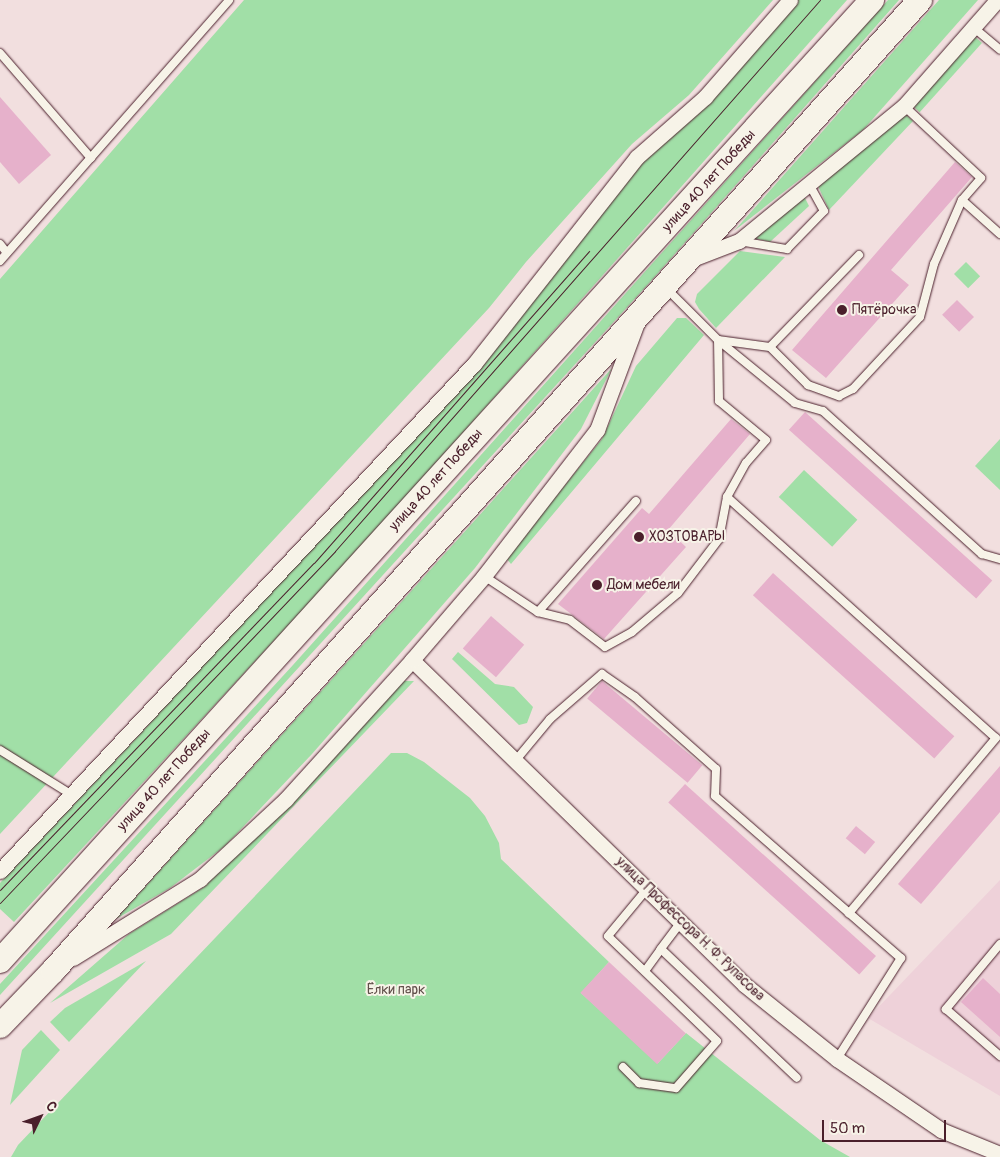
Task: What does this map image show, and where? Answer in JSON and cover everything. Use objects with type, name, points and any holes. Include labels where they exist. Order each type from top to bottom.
[{"type":"main road","name":"улица 40 лет Победы","points":[[0,961],[872,0]]},
{"type":"main road","points":[[0,1026],[53,971],[920,0]]},
{"type":"street","points":[[0,871],[73,796],[474,364],[637,157],[705,97],[790,0]]},
{"type":"street","points":[[688,260],[739,242],[810,186],[904,106],[997,0]]},
{"type":"street","points":[[53,971],[200,879],[286,799],[412,660],[484,576],[597,430],[640,314]]},
{"type":"street","name":"улица Профессора Н. Ф. Рупасова","points":[[412,660],[745,985],[837,1059],[941,1130],[1000,1154]]},
{"type":"lane","points":[[0,261],[229,0]]},
{"type":"lane","points":[[973,27],[1000,50]]},
{"type":"lane","points":[[2,59],[90,158]]},
{"type":"lane","points":[[718,340],[770,347],[808,385],[839,396],[852,389],[920,317],[934,264],[962,200],[981,178],[904,106]]},
{"type":"lane","points":[[739,242],[787,249],[824,211],[810,186]]},
{"type":"lane","points":[[962,200],[1000,234]]},
{"type":"lane","points":[[0,244],[7,253]]},
{"type":"lane","points":[[770,347],[859,255]]},
{"type":"lane","points":[[664,286],[718,340],[795,404],[823,411],[982,554],[1000,559]]},
{"type":"lane","points":[[484,576],[538,612],[570,620],[605,647],[632,632],[678,592],[719,539],[727,497],[746,463],[766,440],[719,401],[718,340]]},
{"type":"lane","points":[[727,497],[996,738],[849,912]]},
{"type":"lane","points":[[538,612],[636,501]]},
{"type":"lane","points":[[516,760],[550,719],[602,674],[635,697],[716,768],[715,796],[901,958],[837,1059]]},
{"type":"lane","points":[[0,750],[73,796]]},
{"type":"lane","points":[[622,1067],[639,1083],[676,1088],[717,1041],[608,936],[647,889]]},
{"type":"lane","points":[[645,971],[681,922]]},
{"type":"lane","points":[[1000,944],[946,1009],[1000,1056]]},
{"type":"lane","points":[[661,949],[797,1078]]},
{"type":"shaded area","points":[[1000,880],[1000,1096],[868,1018]]},
{"type":"green space","points":[[244,0],[773,0],[689,95],[632,144],[526,262],[489,308],[0,834],[0,279]]},
{"type":"green space","points":[[796,0],[847,0],[383,523],[14,922],[0,909],[0,883],[141,733],[357,494],[637,163]]},
{"type":"green space","points":[[888,0],[899,0],[651,281],[0,995],[0,984],[293,665]]},
{"type":"green space","points":[[939,0],[978,0],[863,130],[734,231]]},
{"type":"green space","points":[[973,35],[982,43],[920,112],[911,104]]},
{"type":"green space","points":[[903,112],[913,121],[829,210],[818,186]]},
{"type":"green space","points":[[804,196],[809,206],[770,242],[753,238]]},
{"type":"green space","points":[[740,251],[785,257],[716,328],[695,302],[697,294]]},
{"type":"green space","points":[[966,262],[980,276],[968,288],[954,274]]},
{"type":"green space","points":[[677,318],[686,318],[704,335],[511,564],[506,558],[602,439],[636,366]]},
{"type":"green space","points":[[612,368],[581,429],[475,568],[312,754],[225,846],[170,888],[116,919]]},
{"type":"green space","points":[[1000,439],[1000,490],[975,466]]},
{"type":"green space","points":[[804,470],[857,520],[832,547],[779,497]]},
{"type":"green space","points":[[458,652],[495,684],[514,687],[533,707],[527,723],[519,725],[452,659]]},
{"type":"green space","points":[[401,681],[414,681],[171,934],[50,1003],[129,934],[204,887]]},
{"type":"green space","name":"Ёлки парк","points":[[391,753],[407,753],[424,762],[470,798],[485,816],[499,843],[501,859],[609,962],[581,993],[658,1063],[686,1033],[820,1140],[850,1157],[11,1157],[18,1145]]},
{"type":"green space","points":[[146,961],[69,1042],[50,1022],[65,1008]]},
{"type":"green space","points":[[41,1030],[60,1050],[10,1105],[22,1050]]},
{"type":"building","points":[[0,97],[51,155],[19,184],[0,162]]},
{"type":"building","points":[[955,162],[972,177],[891,270],[909,285],[826,378],[792,350]]},
{"type":"building","points":[[957,300],[974,317],[959,332],[942,315]]},
{"type":"building","points":[[805,412],[992,581],[976,598],[789,430]]},
{"type":"building","points":[[731,419],[750,434],[668,530],[686,547],[604,639],[558,604],[642,508],[649,514]]},
{"type":"building","points":[[773,573],[954,736],[934,759],[753,595]]},
{"type":"building","points":[[491,616],[524,645],[496,677],[463,648]]},
{"type":"building","points":[[602,681],[702,765],[688,783],[587,699]]},
{"type":"building","points":[[1000,766],[1000,812],[921,904],[898,884]]},
{"type":"building","points":[[685,784],[876,956],[859,975],[668,803]]},
{"type":"building","points":[[856,826],[875,842],[865,854],[846,838]]},
{"type":"building","points":[[609,962],[686,1034],[657,1064],[580,993]]},
{"type":"building","points":[[983,978],[1000,994],[1000,1037],[961,1002]]},
{"type":"tram line","points":[[0,903],[335,551],[820,0]]},
{"type":"tram line","points":[[0,890],[314,563],[589,251]]},
{"type":"place","name":"Пятёрочка","points":[[842,310]]},
{"type":"place","name":"ХОЗТОВАРЫ","points":[[639,537]]},
{"type":"place","name":"Дом мебели","points":[[597,585]]}]
